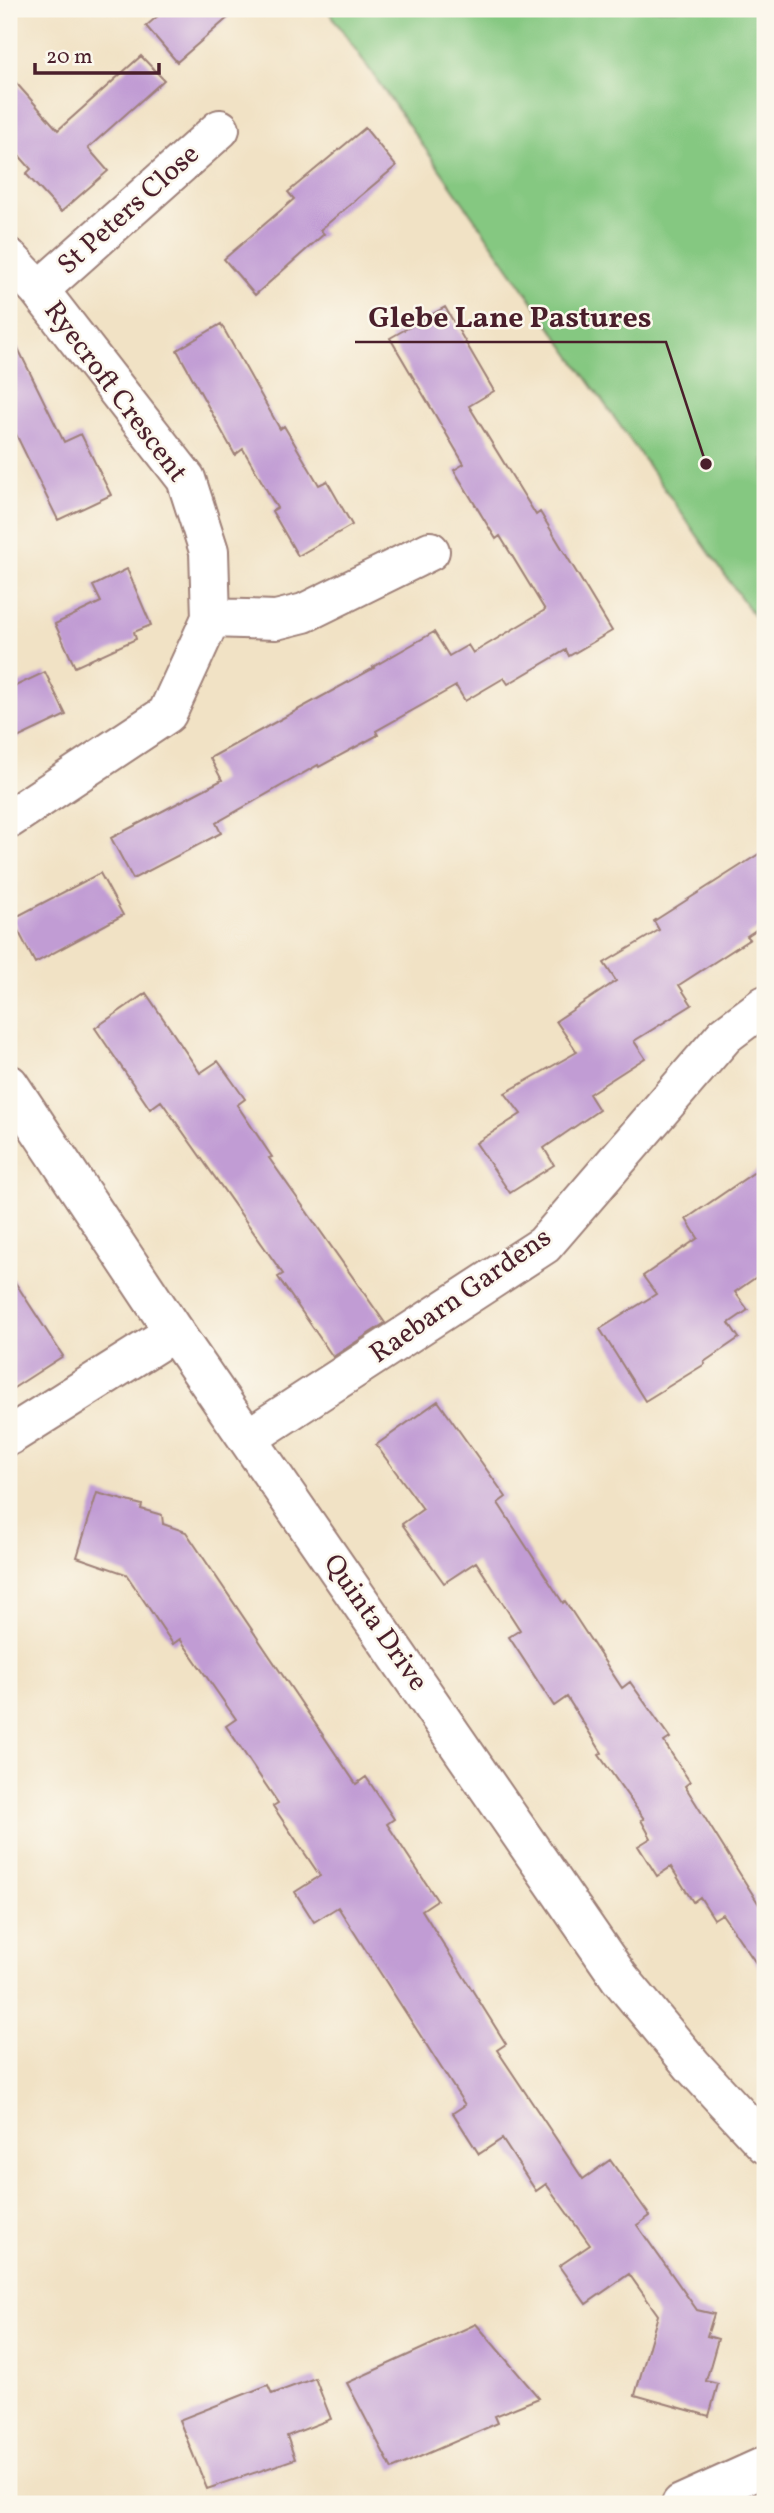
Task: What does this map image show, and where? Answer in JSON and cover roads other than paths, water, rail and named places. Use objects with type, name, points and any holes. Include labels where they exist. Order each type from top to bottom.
[{"type":"street","name":"St Peters Close","points":[[39,290],[220,129]]},
{"type":"street","name":"Ryecroft Crescent","points":[[9,258],[39,290],[186,479],[209,551],[211,618],[167,714],[9,819]]},
{"type":"street","points":[[211,618],[276,620],[304,613],[430,551]]},
{"type":"street","name":"Raebarn Gardens","points":[[248,1438],[544,1245],[726,1035],[765,1005]]},
{"type":"street","name":"Quinta Drive","points":[[9,1084],[174,1332],[619,1977],[683,2056],[765,2144]]},
{"type":"street","points":[[9,1436],[174,1332]]},
{"type":"street","points":[[681,2504],[765,2466]]},
{"type":"place","name":"Glebe Lane Pastures","points":[[706,464]]}]
